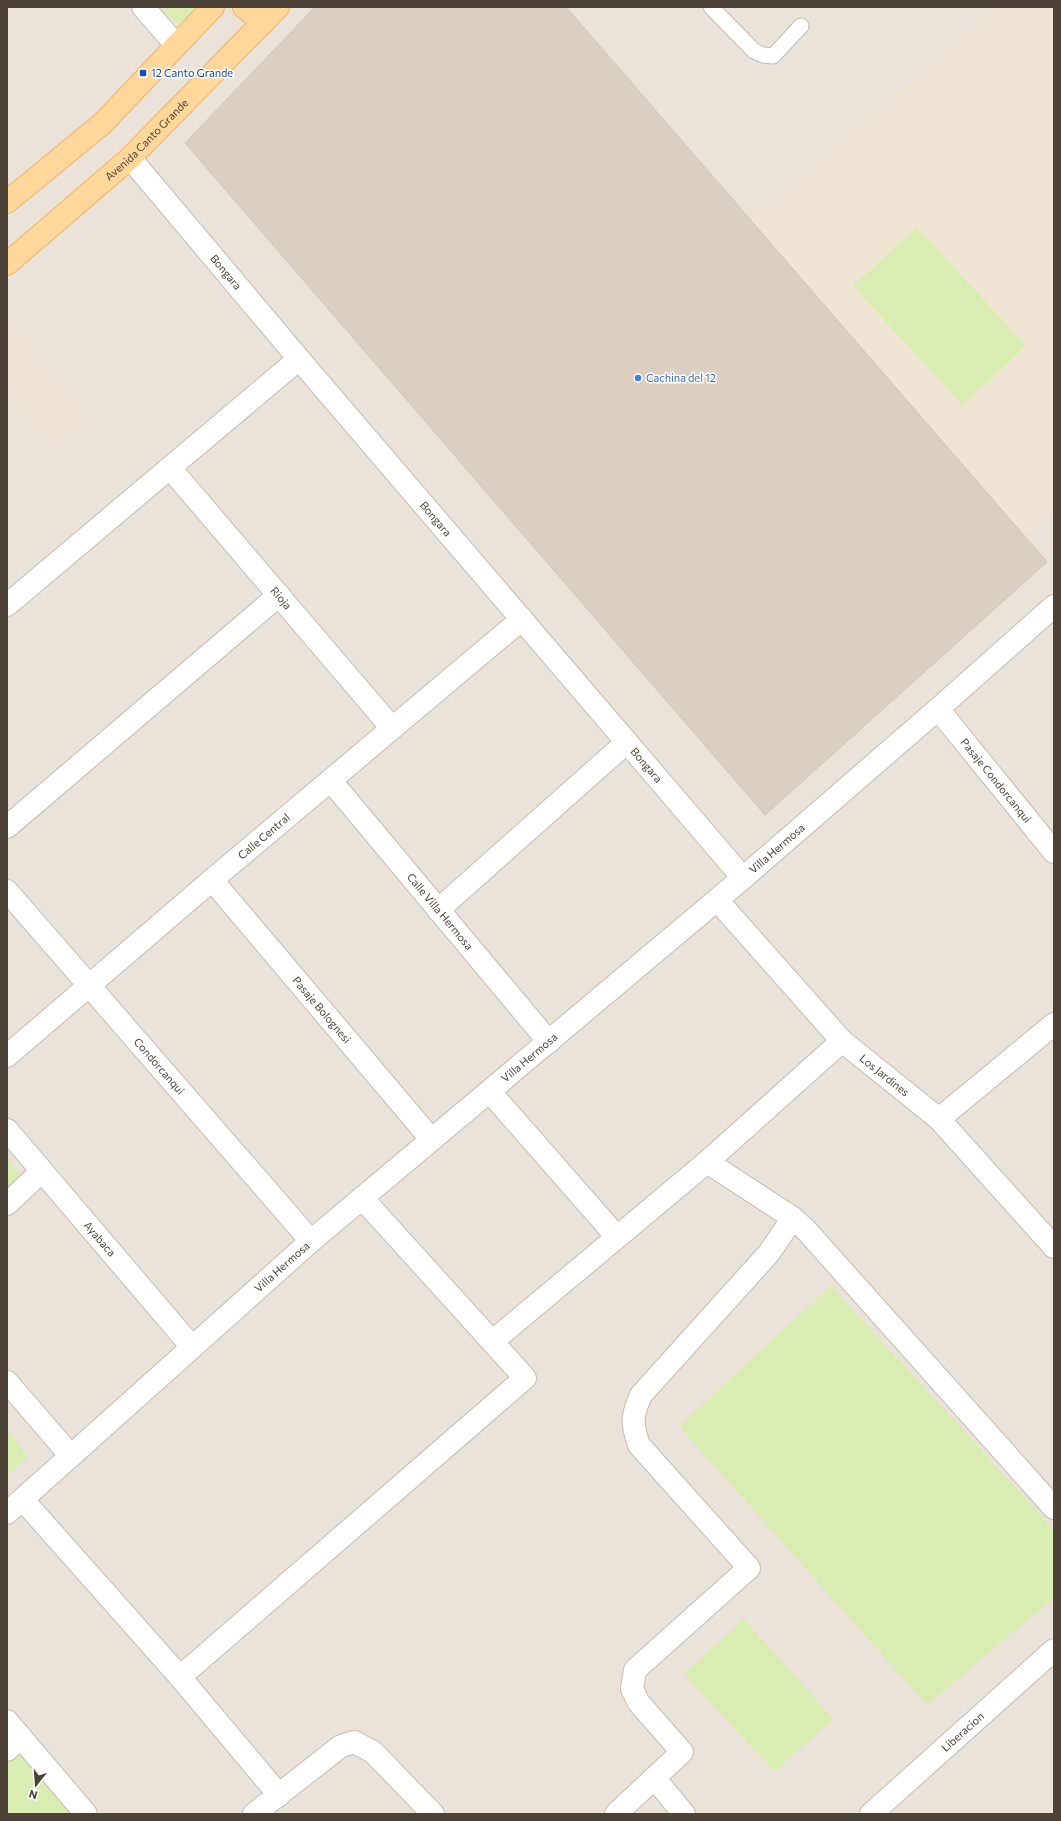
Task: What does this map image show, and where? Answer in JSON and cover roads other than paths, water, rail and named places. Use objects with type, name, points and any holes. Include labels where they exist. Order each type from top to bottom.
[{"type":"main road","points":[[7,202],[103,123],[213,7]]},
{"type":"main road","points":[[244,7],[263,23]]},
{"type":"main road","name":"Avenida Canto Grande","points":[[7,264],[130,158],[278,7]]},
{"type":"street","points":[[143,7],[176,45]]},
{"type":"street","name":"Bongara","points":[[130,158],[299,359],[743,878]]},
{"type":"street","points":[[7,605],[299,359]]},
{"type":"street","name":"Rioja","points":[[170,468],[392,728]]},
{"type":"street","points":[[7,827],[279,595]]},
{"type":"street","name":"Villa Hermosa","points":[[15,1506],[311,1241],[717,900],[938,709],[1051,615]]},
{"type":"street","name":"Calle Central","points":[[7,1056],[212,880],[522,619]]},
{"type":"street","name":"Pasaje Condorcanqui","points":[[938,709],[1054,852]]},
{"type":"street","points":[[438,910],[627,742]]},
{"type":"street","name":"Calle Villa Hermosa","points":[[331,781],[549,1042]]},
{"type":"street","name":"Pasaje Bolognesi","points":[[212,880],[431,1139]]},
{"type":"street","name":"Condorcanqui","points":[[7,891],[311,1241]]},
{"type":"street","name":"Los Jardines","points":[[717,900],[842,1041],[939,1119],[1054,1247]]},
{"type":"street","points":[[939,1119],[1054,1024]]},
{"type":"street","points":[[493,1341],[707,1162],[842,1041]]},
{"type":"street","points":[[490,1092],[617,1237]]},
{"type":"street","name":"Ayabaca","points":[[7,1130],[192,1347]]},
{"type":"street","points":[[707,1162],[793,1218],[806,1230],[1054,1508]]},
{"type":"street","points":[[7,1204],[42,1171]]},
{"type":"street","points":[[180,1677],[526,1378],[362,1198]]},
{"type":"street","points":[[616,1814],[682,1752],[639,1703],[632,1689],[635,1670],[749,1568],[639,1445],[633,1429],[633,1413],[641,1394],[769,1253],[793,1218]]},
{"type":"street","points":[[7,1382],[71,1456]]},
{"type":"street","points":[[15,1506],[180,1677],[279,1795]]},
{"type":"street","name":"Liberacion","points":[[870,1814],[1054,1650]]},
{"type":"street","points":[[7,1721],[14,1743],[86,1814]]},
{"type":"street","points":[[254,1814],[341,1746],[354,1742],[373,1752],[432,1814]]},
{"type":"street","points":[[655,1779],[684,1814]]},
{"type":"lane","points":[[711,7],[754,51],[764,55],[773,56],[802,26]]},
{"type":"place","name":"12 Canto Grande","points":[[143,73]]},
{"type":"place","name":"Cachina del 12","points":[[638,378]]}]
